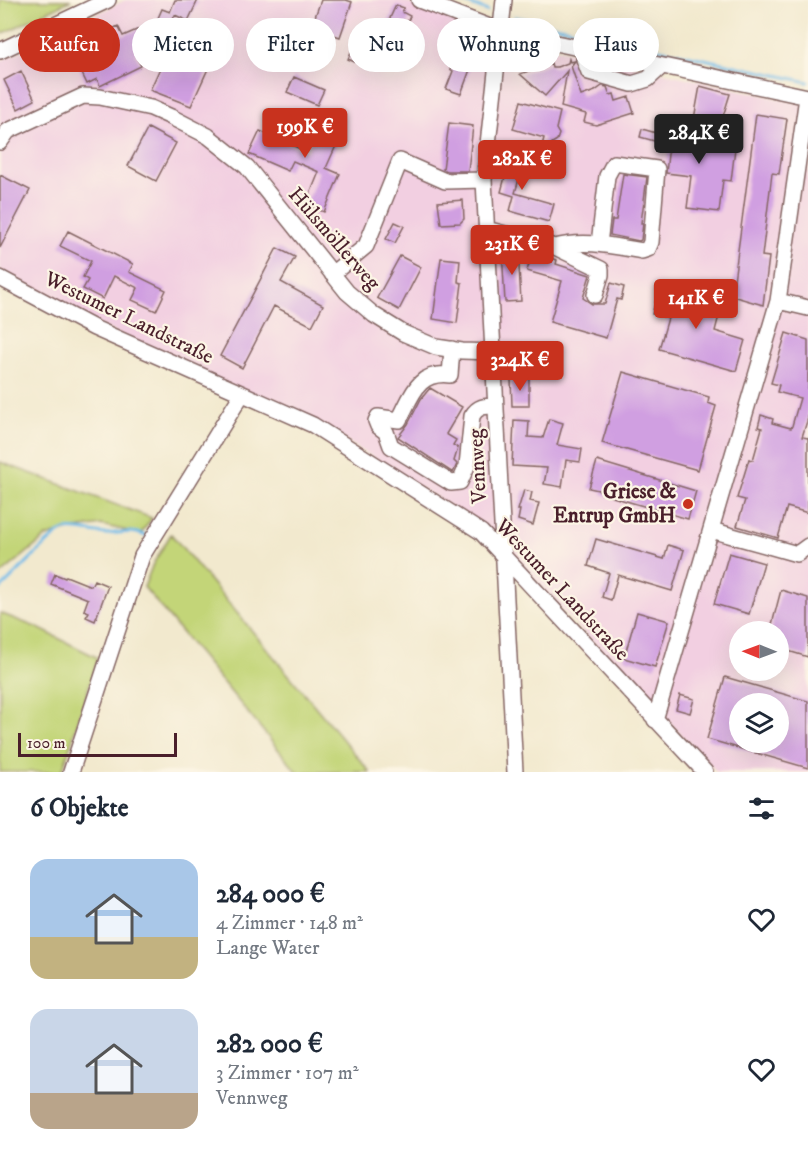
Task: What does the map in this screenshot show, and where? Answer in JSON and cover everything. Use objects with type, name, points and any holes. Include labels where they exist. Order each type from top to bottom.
[{"type":"street","points":[[1,48],[108,0]]},
{"type":"street","points":[[419,0],[466,18]]},
{"type":"street","name":"Vennweg","points":[[502,18],[504,0]]},
{"type":"street","points":[[655,720],[778,301],[807,97],[659,65]]},
{"type":"street","name":"Vennweg","points":[[495,72],[483,180],[515,772]]},
{"type":"street","points":[[589,72],[620,82],[641,82],[654,72]]},
{"type":"street","name":"Hülsmöllerweg","points":[[0,142],[8,131],[83,96],[100,97],[151,108],[208,136],[247,167],[346,292],[374,315],[403,333],[436,346],[493,352]]},
{"type":"street","points":[[332,274],[366,246],[400,161],[445,181],[483,180]]},
{"type":"street","points":[[555,247],[569,243],[599,244],[642,251],[648,249],[651,242],[657,169],[614,163],[607,176],[599,244]]},
{"type":"street","points":[[486,229],[555,247],[601,269],[602,275],[595,295]]},
{"type":"street","name":"Westumer Landstraße","points":[[0,278],[94,328],[313,425],[481,532],[705,772]]},
{"type":"street","points":[[778,301],[808,308]]},
{"type":"street","points":[[452,349],[450,375],[430,375],[421,381],[399,420],[378,417],[376,421],[386,432],[391,446],[451,483],[460,482],[467,466],[472,416],[483,406],[496,406]]},
{"type":"street","points":[[71,772],[142,556],[242,394]]},
{"type":"street","points":[[711,530],[797,554],[808,546]]},
{"type":"shaded area","points":[[125,0],[400,0],[447,18],[437,18],[437,72],[561,72],[561,50],[573,52],[573,72],[659,72],[808,105],[808,772],[717,772],[483,527],[345,440],[97,324],[0,271],[0,61],[18,52],[18,72],[120,72],[120,18],[88,18]]},
{"type":"green space","points":[[0,0],[71,0],[34,18],[18,18],[18,26],[0,35]]},
{"type":"green space","points":[[0,462],[152,518],[141,534],[101,525],[69,530],[46,537],[0,575]]},
{"type":"green space","points":[[171,534],[370,772],[297,772],[144,587],[153,564]]},
{"type":"green space","points":[[0,613],[38,628],[98,658],[62,772],[0,772]]},
{"type":"building","points":[[175,0],[198,0],[189,18],[175,15],[174,18],[158,18],[162,9],[170,12]]},
{"type":"building","points":[[321,0],[352,2],[340,37],[336,36],[336,18],[315,18]]},
{"type":"building","points":[[396,5],[404,8],[402,12],[410,16],[409,18],[390,18]]},
{"type":"building","points":[[120,30],[123,36],[132,32],[132,70],[100,86],[97,79],[87,84],[81,72],[120,72]]},
{"type":"building","points":[[569,59],[570,62],[573,61],[571,66],[581,96],[602,86],[607,87],[610,95],[614,94],[616,101],[629,97],[634,113],[596,125],[584,122],[586,114],[561,107],[567,71],[545,96],[520,74],[561,72],[561,66],[568,63]]},
{"type":"building","points":[[21,72],[35,100],[18,109],[4,80]]},
{"type":"building","points":[[158,72],[207,72],[191,106],[150,90]]},
{"type":"building","points":[[453,72],[469,72],[461,94],[446,89]]},
{"type":"building","points":[[294,77],[324,90],[317,105],[287,92]]},
{"type":"building","points":[[700,86],[730,94],[720,126],[694,119]]},
{"type":"building","points":[[521,101],[560,112],[556,129],[559,134],[557,140],[552,143],[548,159],[539,157],[544,138],[513,129]]},
{"type":"building","points":[[756,114],[787,119],[779,174],[772,173],[762,256],[769,257],[763,305],[732,296]]},
{"type":"building","points":[[321,120],[343,130],[326,168],[340,174],[324,212],[306,204],[319,172],[293,161],[288,171],[249,154],[260,131],[307,152]]},
{"type":"building","points":[[449,123],[473,126],[468,171],[443,169]]},
{"type":"building","points":[[148,128],[176,143],[156,181],[128,166]]},
{"type":"building","points":[[642,129],[674,138],[675,133],[736,140],[731,181],[723,180],[719,212],[687,208],[691,176],[666,173],[669,145],[640,137]]},
{"type":"building","points":[[505,153],[525,158],[515,193],[554,204],[549,222],[510,211],[514,196],[501,192],[505,177],[499,176]]},
{"type":"building","points":[[623,174],[647,177],[641,240],[639,241],[610,235],[612,220],[616,220]]},
{"type":"building","points":[[0,175],[30,190],[0,248]]},
{"type":"building","points":[[463,200],[464,219],[460,223],[441,224],[438,202]]},
{"type":"building","points":[[395,222],[404,226],[395,243],[386,239]]},
{"type":"building","points":[[68,231],[133,264],[129,272],[166,290],[156,311],[132,300],[138,288],[114,276],[103,299],[83,289],[88,280],[83,277],[91,261],[60,246]]},
{"type":"building","points":[[277,248],[295,257],[281,282],[323,305],[312,326],[274,306],[242,368],[220,356]]},
{"type":"building","points":[[518,249],[521,301],[505,302],[502,250]]},
{"type":"building","points":[[532,253],[557,260],[556,264],[590,275],[583,298],[592,304],[605,304],[611,283],[624,287],[621,300],[617,299],[606,338],[550,322],[562,281],[527,271]]},
{"type":"building","points":[[400,256],[421,267],[399,310],[377,298]]},
{"type":"building","points":[[441,258],[460,260],[458,282],[462,283],[457,323],[433,319]]},
{"type":"building","points":[[660,286],[722,304],[715,331],[745,340],[736,371],[659,349],[668,318],[652,314]]},
{"type":"building","points":[[786,333],[808,340],[808,418],[802,437],[808,438],[808,513],[787,507],[778,538],[737,526],[745,500],[737,498],[749,459],[753,460],[762,428],[758,427],[761,415],[773,419],[772,423],[791,428],[792,426],[800,398],[777,392],[779,385],[771,383]]},
{"type":"building","points":[[623,372],[709,397],[708,403],[716,406],[698,470],[602,443]]},
{"type":"building","points":[[529,378],[529,406],[512,406],[511,379]]},
{"type":"building","points":[[430,388],[462,407],[446,434],[456,440],[453,445],[458,448],[454,461],[457,464],[453,473],[398,437]]},
{"type":"building","points":[[549,419],[563,423],[557,445],[582,449],[580,462],[566,460],[562,487],[544,484],[547,468],[512,466],[514,420],[529,421],[528,437],[543,438]]},
{"type":"building","points":[[597,461],[696,491],[688,519],[602,494],[603,491],[589,488]]},
{"type":"building","points":[[524,490],[532,492],[530,501],[539,503],[533,525],[518,520],[520,510],[518,510]]},
{"type":"building","points":[[596,539],[664,559],[668,545],[684,550],[672,591],[618,575],[611,600],[602,597],[609,573],[588,566]]},
{"type":"building","points":[[729,553],[764,563],[749,614],[714,604]]},
{"type":"building","points":[[55,574],[91,586],[94,580],[108,586],[95,621],[86,617],[89,612],[84,610],[88,599],[51,584]]},
{"type":"building","points":[[781,590],[808,598],[808,657],[789,651],[789,621],[773,621]]},
{"type":"building","points":[[637,612],[669,621],[655,667],[624,658]]},
{"type":"building","points":[[725,677],[729,678],[729,681],[739,681],[780,693],[729,693],[729,745],[707,739]]},
{"type":"building","points":[[680,695],[694,699],[690,713],[676,709]]},
{"type":"building","points":[[789,696],[808,701],[808,768],[756,753],[789,753]]},
{"type":"waterway","points":[[459,0],[487,11]]},
{"type":"waterway","points":[[515,17],[808,82]]},
{"type":"waterway","points":[[0,589],[43,547],[65,530],[76,529],[107,534],[133,532],[148,537]]},
{"type":"place","name":"Griese & Entrup GmbH","points":[[688,504]]}]
